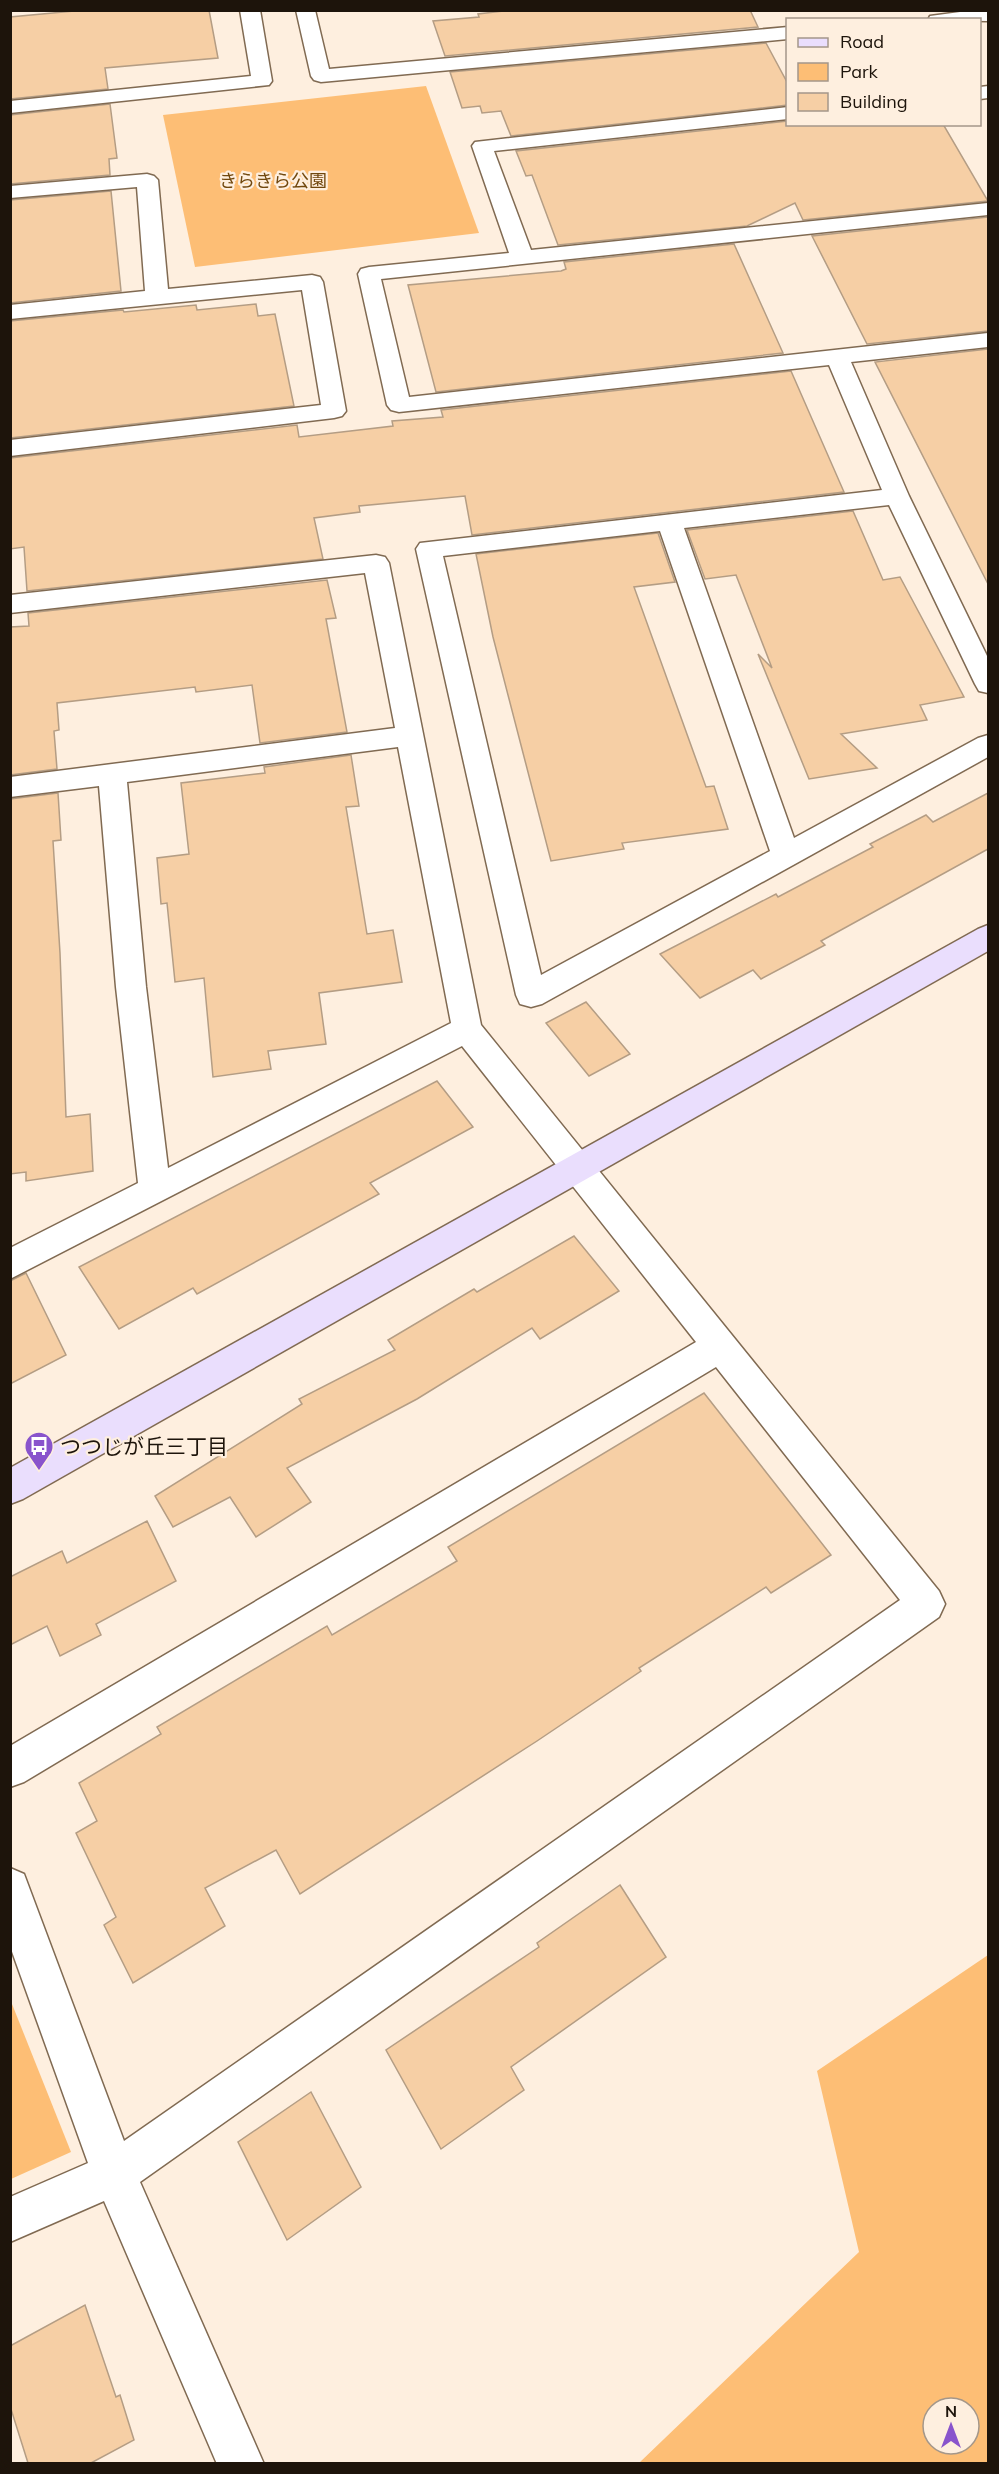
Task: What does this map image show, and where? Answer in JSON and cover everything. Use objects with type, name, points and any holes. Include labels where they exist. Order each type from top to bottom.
[{"type":"street","points":[[10,107],[262,81],[250,10]]},
{"type":"street","points":[[305,10],[321,76],[786,33]]},
{"type":"street","points":[[957,18],[988,15],[986,10]]},
{"type":"street","points":[[522,257],[482,146],[786,113]]},
{"type":"street","points":[[10,192],[147,180],[157,297]]},
{"type":"street","points":[[988,209],[369,274],[399,405],[988,340]]},
{"type":"street","points":[[10,312],[312,282],[334,411],[10,448]]},
{"type":"street","points":[[837,357],[897,496],[988,684]]},
{"type":"street","points":[[897,496],[429,549],[531,994],[988,745]]},
{"type":"street","points":[[670,523],[786,855]]},
{"type":"street","points":[[10,604],[376,563],[466,1029],[926,1604],[114,2174],[10,2220]]},
{"type":"street","points":[[10,787],[409,736]]},
{"type":"street","points":[[112,774],[131,987],[154,1190]]},
{"type":"street","points":[[10,1487],[988,937]]},
{"type":"street","points":[[10,1264],[466,1029]]},
{"type":"street","points":[[10,1768],[720,1346]]},
{"type":"street","points":[[10,1888],[114,2174],[241,2463]]},
{"type":"green space","name":"きらきら公園","points":[[426,86],[479,233],[195,267],[163,115]]},
{"type":"green space","points":[[988,1955],[988,2463],[639,2463],[859,2252],[817,2071]]},
{"type":"green space","points":[[10,1999],[71,2152],[11,2179],[10,2179]]},
{"type":"building","points":[[85,10],[209,10],[218,58],[105,68],[108,89],[10,99],[10,17]]},
{"type":"building","points":[[513,10],[750,10],[758,27],[445,56],[433,21],[479,17],[478,14]]},
{"type":"building","points":[[766,43],[786,80],[786,105],[511,136],[501,111],[482,113],[480,106],[462,108],[450,72]]},
{"type":"building","points":[[110,104],[117,158],[109,159],[110,175],[10,184],[10,115]]},
{"type":"building","points":[[786,121],[786,126],[944,126],[988,201],[803,220],[795,203],[747,226],[558,245],[532,175],[526,176],[516,151]]},
{"type":"building","points":[[111,191],[121,291],[10,303],[10,200]]},
{"type":"building","points":[[988,217],[988,331],[867,344],[812,236]]},
{"type":"building","points":[[734,244],[783,353],[436,392],[408,285],[561,271],[566,269],[564,262]]},
{"type":"building","points":[[256,304],[258,316],[275,314],[294,406],[10,438],[10,321],[123,310],[124,312],[196,305],[197,310]]},
{"type":"building","points":[[988,349],[988,584],[875,362]]},
{"type":"building","points":[[791,371],[844,492],[472,535],[465,496],[359,506],[360,512],[314,518],[323,559],[27,591],[24,547],[10,549],[10,458],[297,425],[299,437],[393,426],[392,421],[443,417],[441,410]]},
{"type":"building","points":[[853,511],[883,580],[900,577],[964,697],[920,705],[927,720],[841,734],[877,768],[809,779],[758,654],[772,668],[736,575],[705,579],[687,530]]},
{"type":"building","points":[[658,533],[675,582],[634,587],[706,787],[714,786],[728,829],[622,843],[624,849],[551,861],[493,637],[476,554]]},
{"type":"building","points":[[327,580],[336,618],[326,619],[347,732],[260,743],[252,685],[196,692],[195,687],[57,703],[59,730],[54,731],[57,769],[10,775],[10,627],[29,626],[28,613]]},
{"type":"building","points":[[351,755],[359,806],[346,807],[367,934],[393,930],[402,982],[319,993],[326,1044],[268,1051],[271,1069],[213,1077],[204,978],[175,982],[167,903],[161,904],[157,858],[189,854],[181,783],[265,773],[264,767]]},
{"type":"building","points":[[58,793],[61,840],[53,841],[66,1117],[90,1114],[93,1171],[26,1181],[26,1172],[10,1174],[10,799]]},
{"type":"building","points":[[988,793],[988,849],[821,941],[825,945],[761,979],[753,970],[700,998],[660,954],[776,894],[778,897],[873,847],[870,844],[926,815],[933,822]]},
{"type":"building","points":[[586,1002],[630,1054],[589,1076],[546,1023]]},
{"type":"building","points":[[437,1081],[473,1127],[370,1183],[379,1194],[197,1294],[193,1288],[119,1329],[79,1267]]},
{"type":"building","points":[[574,1236],[619,1291],[540,1339],[532,1328],[417,1399],[287,1468],[311,1502],[256,1537],[230,1497],[173,1527],[155,1496],[302,1404],[299,1399],[395,1350],[388,1340],[474,1289],[477,1292]]},
{"type":"building","points":[[26,1273],[66,1355],[10,1384],[10,1281]]},
{"type":"building","points":[[704,1393],[831,1555],[771,1593],[766,1587],[639,1668],[641,1671],[537,1741],[300,1894],[276,1850],[205,1888],[225,1926],[133,1983],[104,1925],[116,1917],[76,1833],[97,1821],[79,1783],[161,1734],[157,1727],[327,1626],[332,1635],[457,1561],[448,1547]]},
{"type":"building","points":[[147,1521],[176,1581],[96,1624],[101,1635],[60,1656],[47,1626],[10,1645],[10,1577],[62,1551],[67,1563]]},
{"type":"building","points":[[620,1885],[666,1957],[511,2067],[524,2090],[441,2149],[386,2050],[539,1947],[537,1943]]},
{"type":"building","points":[[311,2092],[361,2187],[287,2240],[238,2142]]},
{"type":"building","points":[[85,2305],[116,2397],[120,2395],[134,2440],[91,2463],[28,2463],[10,2406],[10,2346]]},
{"type":"place","name":"つつじが丘三丁目","points":[[39,1472]]}]
